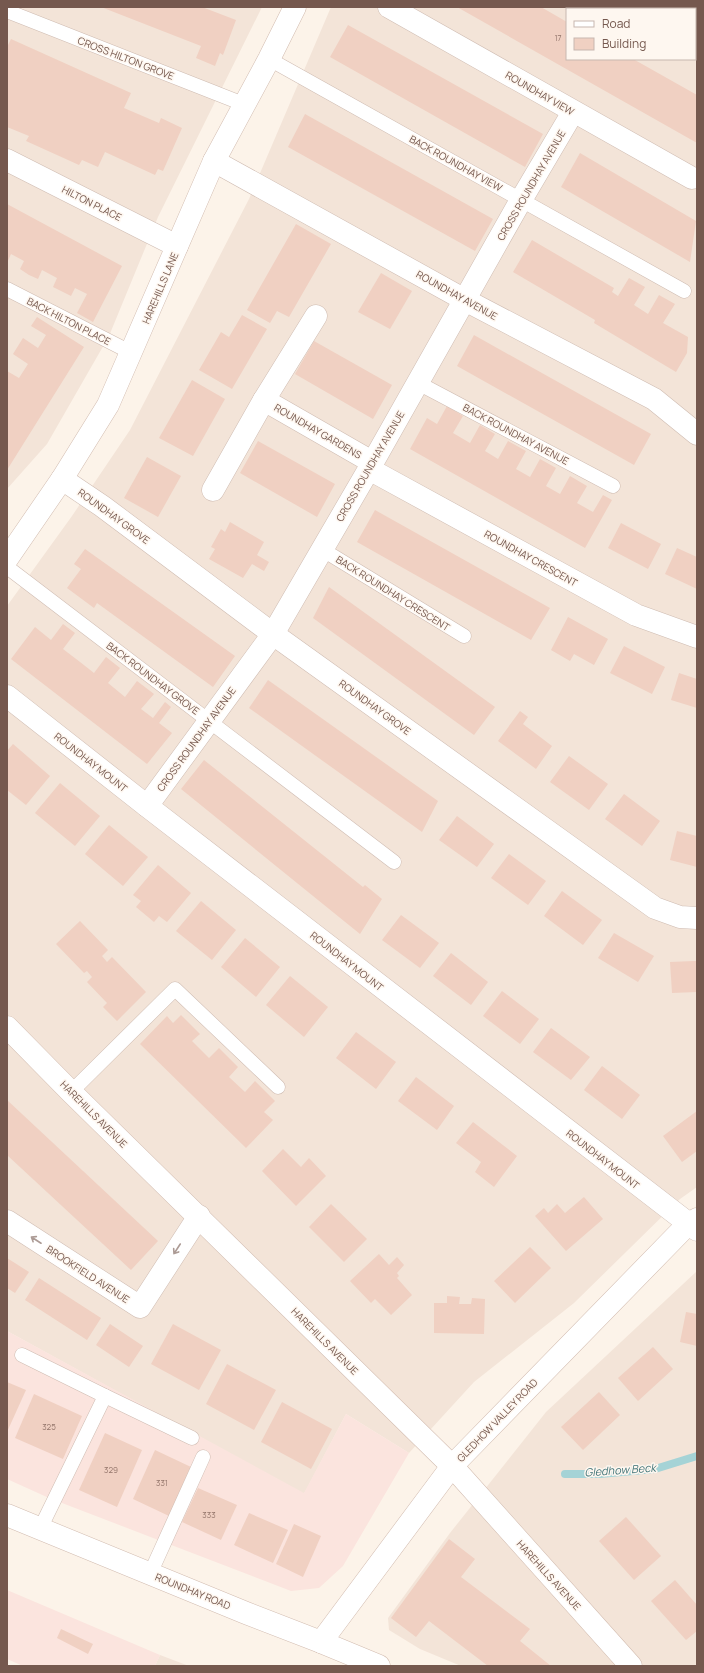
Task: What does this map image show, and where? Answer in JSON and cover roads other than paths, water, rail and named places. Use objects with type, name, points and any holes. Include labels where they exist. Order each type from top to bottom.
[{"type":"street","name":"HAREHILLS LANE","points":[[7,559],[62,479],[108,406],[214,161],[246,105],[295,7]]},
{"type":"street","name":"ROUNDHAY VIEW","points":[[389,7],[692,178]]},
{"type":"street","name":"CROSS ROUNDHAY AVENUE","points":[[146,806],[273,634],[323,550],[521,200],[573,112]]},
{"type":"street","name":"HILTON PLACE","points":[[7,160],[177,246]]},
{"type":"street","name":"ROUNDHAY AVENUE","points":[[214,161],[465,300],[654,399],[697,434]]},
{"type":"street","name":"ROUNDHAY GARDENS","points":[[213,490],[264,400],[316,316]]},
{"type":"street","name":"ROUNDHAY GARDENS","points":[[264,400],[371,466]]},
{"type":"street","name":"ROUNDHAY CRESCENT","points":[[371,466],[636,615],[697,637]]},
{"type":"street","name":"ROUNDHAY GROVE","points":[[62,479],[102,506],[273,634],[655,908],[680,917],[697,918]]},
{"type":"street","name":"ROUNDHAY MOUNT","points":[[7,696],[146,806],[694,1224]]},
{"type":"street","name":"HAREHILLS AVENUE","points":[[7,1027],[71,1092],[452,1466],[631,1666]]},
{"type":"street","name":"BROOKFIELD AVENUE","points":[[7,1221],[140,1307],[198,1216]]},
{"type":"street","name":"GLEDHOW VALLEY ROAD","points":[[321,1642],[452,1466],[694,1224]]},
{"type":"street","name":"ROUNDHAY ROAD","points":[[7,1515],[379,1666]]},
{"type":"lane","name":"CROSS HILTON GROVE","points":[[7,11],[246,105]]},
{"type":"lane","name":"BACK ROUNDHAY VIEW","points":[[269,59],[684,291]]},
{"type":"lane","name":"BACK HILTON PLACE","points":[[7,289],[132,353]]},
{"type":"lane","name":"BACK ROUNDHAY AVENUE","points":[[418,383],[613,486]]},
{"type":"lane","name":"BACK ROUNDHAY CRESCENT","points":[[323,550],[464,636]]},
{"type":"lane","name":"BACK ROUNDHAY GROVE","points":[[7,567],[394,862]]},
{"type":"lane","points":[[71,1092],[175,989],[278,1087]]},
{"type":"lane","points":[[22,1355],[192,1438]]},
{"type":"lane","points":[[40,1529],[105,1396]]},
{"type":"lane","points":[[150,1574],[203,1457]]},
{"type":"waterway","name":"Gledhow Beck","points":[[565,1474],[600,1474],[655,1469],[697,1456]]}]
